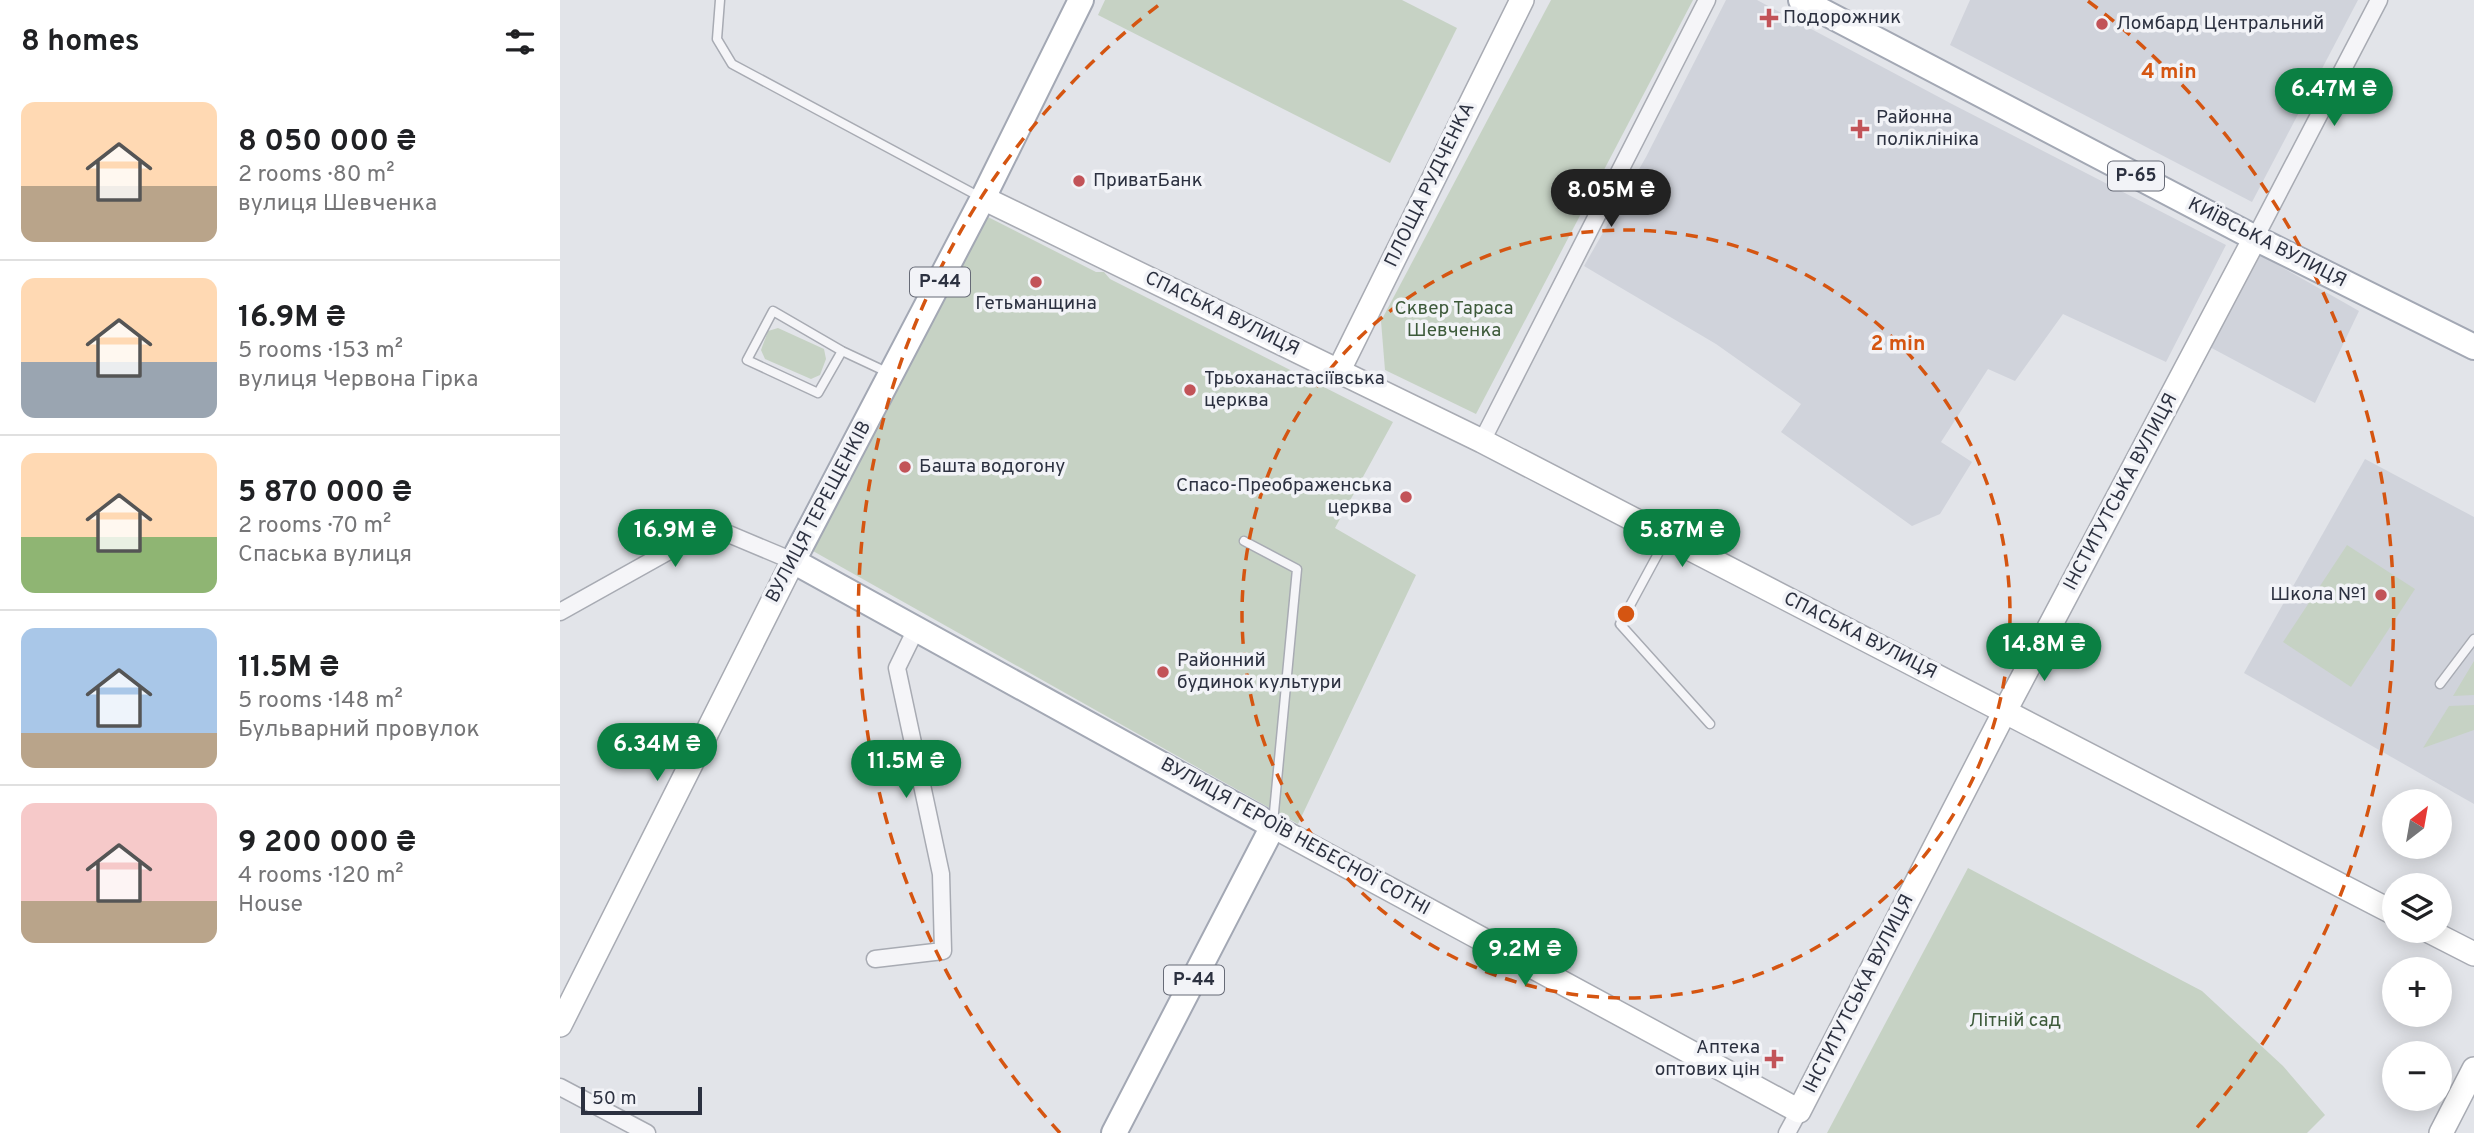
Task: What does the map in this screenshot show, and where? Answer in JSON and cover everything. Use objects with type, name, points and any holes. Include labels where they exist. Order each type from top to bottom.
[{"type":"main road","name":"ВУЛИЦЯ ТЕРЕЩЕНКІВ","points":[[793,561],[983,198],[1081,0]]},
{"type":"main road","name":"КИЇВСЬКА ВУЛИЦЯ","points":[[1801,0],[2255,238],[2474,347]]},
{"type":"main road","name":"ВУЛИЦЯ ГЕРОЇВ НЕБЕСНОЇ СОТНІ","points":[[793,561],[1273,826]]},
{"type":"main road","name":"Р-44","points":[[1114,1133],[1273,826]]},
{"type":"street","name":"ПЛОЩА РУДЧЕНКА","points":[[1339,370],[1522,0]]},
{"type":"street","points":[[1482,441],[1707,0]]},
{"type":"street","name":"ІНСТИТУТСЬКА ВУЛИЦЯ","points":[[1787,1133],[2005,710],[2379,0]]},
{"type":"street","name":"СПАСЬКА ВУЛИЦЯ","points":[[983,198],[1482,441],[2382,907]]},
{"type":"street","points":[[560,612],[712,527],[793,561]]},
{"type":"street","name":"ВУЛИЦЯ ТЕРЕЩЕНКІВ","points":[[560,1025],[793,561]]},
{"type":"street","points":[[875,959],[943,951],[941,874],[897,668],[916,629]]},
{"type":"street","name":"ВУЛИЦЯ ГЕРОЇВ НЕБЕСНОЇ СОТНІ","points":[[1273,826],[1798,1111]]},
{"type":"street","points":[[2452,943],[2474,954]]},
{"type":"street","points":[[2441,1133],[2474,1069]]},
{"type":"street","points":[[560,1087],[647,1133]]},
{"type":"lane","points":[[720,0],[717,39],[732,64],[983,198]]},
{"type":"lane","points":[[842,351],[818,393],[747,360],[772,311],[842,351],[891,374]]},
{"type":"lane","points":[[1668,537],[1620,624],[1710,724]]},
{"type":"lane","points":[[1244,541],[1297,569],[1273,826]]},
{"type":"lane","points":[[2440,684],[2474,639]]},
{"type":"shaded area","points":[[1726,0],[1757,0],[2226,245],[2166,362],[2063,314],[2015,381],[1988,369],[1941,442],[1972,462],[1940,514],[1912,526],[1781,432],[1801,404],[1716,344],[1584,266],[1646,157]]},
{"type":"shaded area","points":[[1970,0],[2358,0],[2252,202],[1950,45]]},
{"type":"shaded area","points":[[2257,253],[2359,311],[2315,403],[2206,345]]},
{"type":"shaded area","name":"Школа №1","points":[[2365,459],[2474,517],[2474,804],[2452,789],[2448,789],[2244,673]]},
{"type":"green space","points":[[1105,0],[1402,0],[1457,28],[1390,163],[1098,15]]},
{"type":"green space","name":"Сквер Тараса Шевченка","points":[[1551,0],[1693,0],[1476,414],[1385,370],[1381,321]]},
{"type":"green space","points":[[986,216],[1096,272],[1104,272],[1110,279],[1393,422],[1335,528],[1416,575],[1298,824],[813,551]]},
{"type":"green space","points":[[778,328],[824,349],[826,359],[820,375],[811,379],[765,359],[761,350],[768,331]]},
{"type":"green space","points":[[2347,545],[2415,589],[2351,687],[2283,642]]},
{"type":"green space","points":[[2474,661],[2474,695],[2453,696]]},
{"type":"green space","points":[[2474,705],[2474,730],[2423,748],[2449,706]]},
{"type":"green space","name":"Літній сад","points":[[1968,868],[2202,991],[2283,1066],[2325,1115],[2307,1133],[1827,1133]]},
{"type":"place","name":"Подорожник","points":[[1769,18]]},
{"type":"place","name":"Ломбард Центральний","points":[[2102,24]]},
{"type":"place","name":"Районна поліклініка","points":[[1860,129]]},
{"type":"place","name":"ПриватБанк","points":[[1079,181]]},
{"type":"place","name":"Гетьманщина","points":[[1036,282]]},
{"type":"place","name":"Трьоханастасіївська церква","points":[[1190,390]]},
{"type":"place","name":"Башта водогону","points":[[905,467]]},
{"type":"place","name":"Спасо-Преображенська церква","points":[[1406,497]]},
{"type":"place","name":"Школа №1","points":[[2381,595]]},
{"type":"place","name":"Районний будинок культури","points":[[1163,672]]},
{"type":"place","name":"Аптека оптових цін","points":[[1774,1059]]}]
